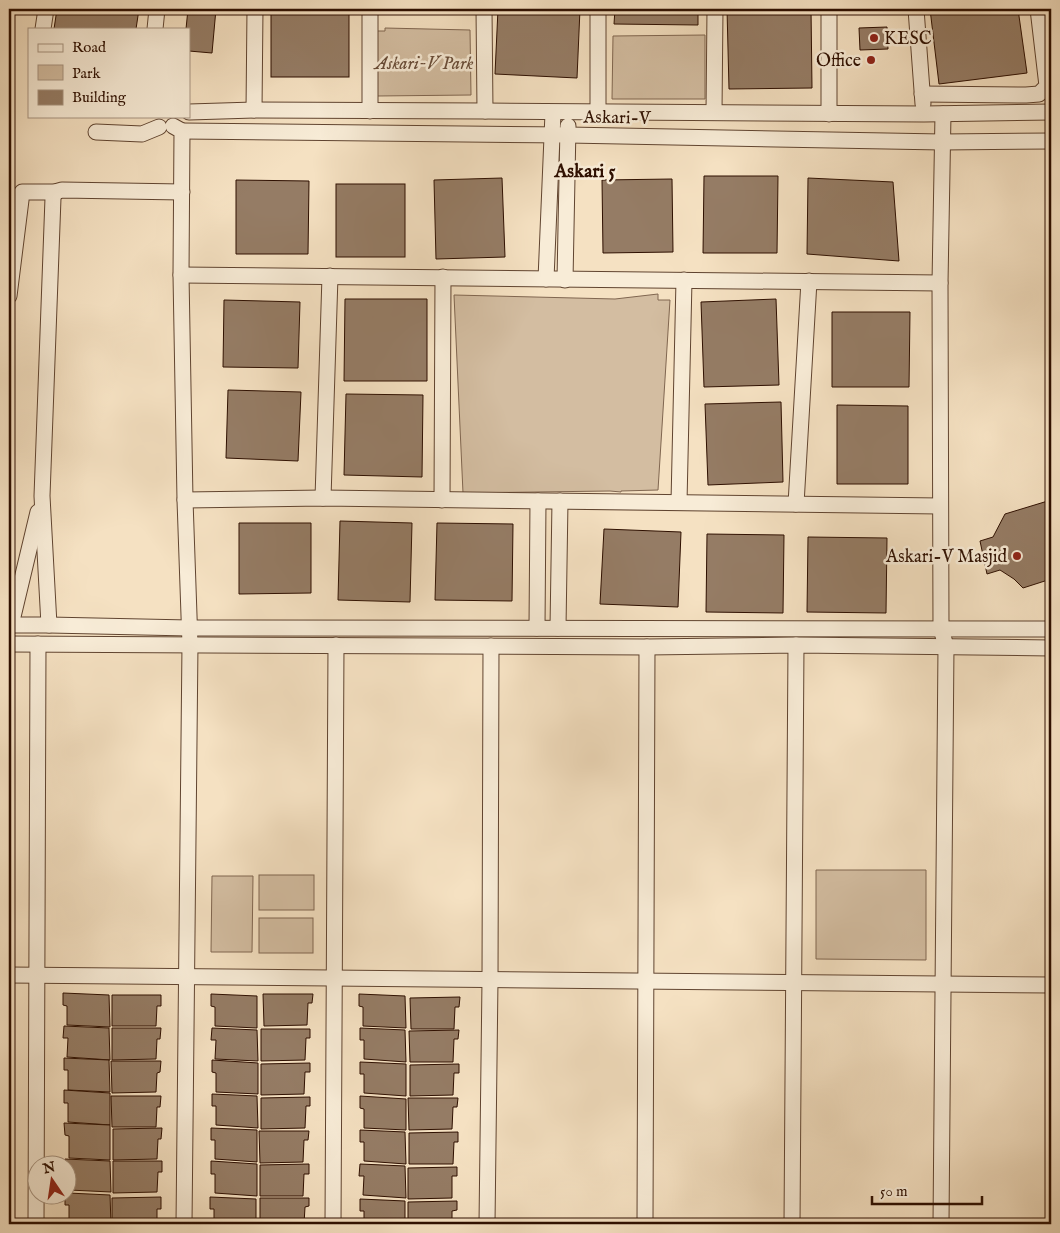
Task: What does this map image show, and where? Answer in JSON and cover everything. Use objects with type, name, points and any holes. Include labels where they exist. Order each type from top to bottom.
[{"type":"street","points":[[43,28],[46,9]]},
{"type":"street","points":[[155,28],[158,9]]},
{"type":"street","points":[[254,110],[255,9]]},
{"type":"street","points":[[370,9],[370,111]]},
{"type":"street","points":[[484,9],[485,111]]},
{"type":"street","points":[[598,9],[598,112]]},
{"type":"street","points":[[714,112],[715,9]]},
{"type":"street","points":[[829,9],[829,114]]},
{"type":"street","points":[[916,9],[924,114]]},
{"type":"street","points":[[922,94],[1038,94],[1047,86],[1038,9]]},
{"type":"street","name":"Askari-V","points":[[190,112],[254,110],[829,114],[1051,112]]},
{"type":"street","points":[[560,113],[565,280]]},
{"type":"street","points":[[941,1224],[946,646],[941,629],[940,506],[940,283],[943,114]]},
{"type":"street","points":[[169,123],[182,192],[181,275],[190,644],[184,1224]]},
{"type":"street","name":"Askari-V","points":[[96,132],[142,134],[169,123],[560,135],[942,142],[1051,141]]},
{"type":"street","points":[[546,279],[560,135]]},
{"type":"street","points":[[9,296],[22,192],[55,192],[62,190],[182,192]]},
{"type":"street","points":[[49,625],[42,496],[53,198],[55,192]]},
{"type":"street","points":[[181,275],[940,283]]},
{"type":"street","points":[[323,498],[330,276]]},
{"type":"street","points":[[442,500],[443,277]]},
{"type":"street","points":[[679,502],[684,280]]},
{"type":"street","points":[[796,504],[809,281]]},
{"type":"street","points":[[42,496],[10,626],[1051,629]]},
{"type":"street","points":[[185,500],[323,498],[940,506]]},
{"type":"street","points":[[538,501],[548,646]]},
{"type":"street","points":[[548,628],[560,501]]},
{"type":"street","points":[[9,644],[647,647],[946,646],[1051,648]]},
{"type":"street","points":[[36,1224],[38,644]]},
{"type":"street","points":[[333,1224],[336,645]]},
{"type":"street","points":[[487,1224],[491,646]]},
{"type":"street","points":[[792,1224],[796,646]]},
{"type":"street","points":[[645,1224],[647,647]]},
{"type":"street","points":[[9,975],[1051,985]]},
{"type":"green space","name":"Askari-V Park","points":[[385,28],[470,30],[471,95],[377,96],[376,31],[385,31]]},
{"type":"green space","points":[[705,35],[705,99],[612,99],[613,36]]},
{"type":"green space","points":[[658,294],[658,300],[670,300],[658,490],[463,493],[454,295],[615,299]]},
{"type":"green space","points":[[816,870],[926,870],[926,960],[816,959]]},
{"type":"green space","points":[[259,875],[314,875],[314,910],[259,910]]},
{"type":"green space","points":[[212,876],[253,876],[252,952],[211,952]]},
{"type":"green space","points":[[259,918],[313,918],[313,953],[259,953]]},
{"type":"building","points":[[57,9],[139,9],[136,28],[54,28]]},
{"type":"building","points":[[188,9],[216,9],[212,53],[190,51],[190,28],[186,28]]},
{"type":"building","points":[[271,9],[349,9],[349,77],[271,77]]},
{"type":"building","points":[[498,9],[580,9],[577,78],[495,74]]},
{"type":"building","points":[[615,9],[698,9],[698,25],[614,24]]},
{"type":"building","points":[[727,9],[811,9],[812,88],[729,89]]},
{"type":"building","points":[[930,9],[1018,9],[1027,73],[939,84]]},
{"type":"building","name":"KESC","points":[[887,27],[888,49],[860,50],[859,28]]},
{"type":"building","points":[[704,176],[778,176],[777,253],[703,253]]},
{"type":"building","points":[[502,178],[505,257],[436,259],[434,180]]},
{"type":"building","points":[[808,178],[893,182],[899,261],[807,254]]},
{"type":"building","points":[[672,179],[673,252],[603,253],[602,180]]},
{"type":"building","points":[[236,180],[309,181],[308,254],[236,254]]},
{"type":"building","points":[[336,184],[405,184],[405,257],[336,257]]},
{"type":"building","points":[[345,299],[427,299],[427,381],[344,381]]},
{"type":"building","points":[[776,299],[779,385],[704,387],[701,302]]},
{"type":"building","points":[[224,300],[300,302],[298,368],[223,367]]},
{"type":"building","points":[[832,312],[910,312],[909,387],[832,387]]},
{"type":"building","points":[[228,390],[301,392],[298,461],[226,458]]},
{"type":"building","points":[[346,394],[423,395],[422,477],[344,475]]},
{"type":"building","points":[[781,402],[783,482],[708,485],[705,404]]},
{"type":"building","points":[[837,405],[908,406],[908,484],[837,484]]},
{"type":"building","name":"Askari-V Masjid","points":[[1051,500],[1051,579],[1023,588],[1014,579],[1000,570],[987,574],[980,541],[993,537],[1005,514]]},
{"type":"building","points":[[340,521],[412,523],[410,602],[338,600]]},
{"type":"building","points":[[239,523],[311,523],[311,593],[239,594]]},
{"type":"building","points":[[437,523],[513,524],[512,601],[435,600]]},
{"type":"building","points":[[604,529],[681,532],[678,607],[600,604]]},
{"type":"building","points":[[707,534],[784,535],[783,613],[706,612]]},
{"type":"building","points":[[808,537],[887,538],[886,613],[807,612]]},
{"type":"building","points":[[63,993],[109,995],[110,1027],[67,1025],[67,1006],[63,1005]]},
{"type":"building","points":[[211,994],[257,996],[257,1028],[215,1026],[215,1007],[211,1006]]},
{"type":"building","points":[[263,994],[313,994],[312,1003],[308,1003],[307,1025],[264,1026]]},
{"type":"building","points":[[359,994],[405,996],[406,1028],[363,1026],[363,1007],[359,1006]]},
{"type":"building","points":[[112,995],[161,995],[161,1006],[157,1006],[156,1026],[112,1026]]},
{"type":"building","points":[[460,997],[459,1007],[455,1007],[454,1029],[411,1029],[410,998]]},
{"type":"building","points":[[64,1026],[109,1028],[110,1060],[67,1057],[68,1038],[63,1038]]},
{"type":"building","points":[[112,1028],[161,1028],[160,1039],[157,1039],[156,1059],[112,1060]]},
{"type":"building","points":[[212,1028],[257,1030],[258,1061],[215,1059],[216,1040],[211,1040]]},
{"type":"building","points":[[360,1028],[405,1030],[406,1062],[364,1059],[364,1040],[360,1040]]},
{"type":"building","points":[[261,1029],[310,1029],[310,1038],[306,1038],[305,1060],[261,1061]]},
{"type":"building","points":[[459,1030],[458,1039],[454,1039],[453,1062],[410,1062],[409,1031]]},
{"type":"building","points":[[64,1058],[109,1060],[110,1092],[68,1090],[68,1070],[64,1070]]},
{"type":"building","points":[[212,1060],[258,1063],[258,1094],[216,1092],[216,1073],[212,1072]]},
{"type":"building","points":[[111,1061],[161,1061],[160,1072],[157,1073],[156,1092],[112,1093]]},
{"type":"building","points":[[360,1062],[406,1064],[406,1096],[364,1093],[364,1074],[360,1074]]},
{"type":"building","points":[[310,1063],[310,1072],[305,1072],[304,1094],[261,1095],[261,1064]]},
{"type":"building","points":[[459,1064],[459,1073],[454,1073],[453,1095],[410,1096],[410,1065]]},
{"type":"building","points":[[64,1090],[110,1093],[110,1125],[68,1122],[68,1103],[64,1103]]},
{"type":"building","points":[[212,1094],[257,1096],[258,1128],[216,1125],[216,1106],[212,1106]]},
{"type":"building","points":[[111,1096],[161,1096],[160,1107],[157,1107],[156,1127],[112,1127]]},
{"type":"building","points":[[360,1096],[406,1099],[406,1130],[364,1128],[364,1109],[360,1108]]},
{"type":"building","points":[[310,1097],[310,1106],[306,1106],[305,1128],[261,1129],[261,1098]]},
{"type":"building","points":[[408,1098],[458,1098],[457,1107],[453,1107],[452,1129],[409,1130]]},
{"type":"building","points":[[64,1123],[110,1125],[110,1160],[78,1158],[78,1156],[69,1156],[69,1136],[65,1135]]},
{"type":"building","points":[[162,1128],[161,1139],[158,1139],[157,1159],[113,1160],[113,1129]]},
{"type":"building","points":[[211,1128],[257,1130],[257,1162],[215,1159],[215,1140],[211,1140]]},
{"type":"building","points":[[360,1130],[405,1132],[406,1164],[364,1161],[364,1142],[360,1142]]},
{"type":"building","points":[[259,1131],[309,1131],[308,1140],[304,1140],[303,1162],[260,1163]]},
{"type":"building","points":[[458,1132],[458,1142],[454,1142],[453,1164],[409,1164],[409,1133]]},
{"type":"building","points":[[78,1160],[110,1161],[111,1192],[78,1190]]},
{"type":"building","points":[[113,1161],[162,1161],[162,1172],[158,1172],[157,1192],[113,1193]]},
{"type":"building","points":[[211,1161],[257,1164],[257,1196],[215,1193],[215,1174],[211,1174]]},
{"type":"building","points":[[309,1164],[309,1174],[304,1174],[303,1196],[260,1196],[260,1165]]},
{"type":"building","points":[[360,1164],[405,1166],[406,1198],[363,1195],[364,1176],[359,1176]]},
{"type":"building","points":[[457,1167],[457,1176],[452,1176],[452,1198],[408,1199],[408,1168]]},
{"type":"building","points":[[78,1193],[110,1195],[111,1224],[69,1224],[69,1206],[78,1206]]},
{"type":"building","points":[[161,1197],[161,1209],[157,1209],[157,1224],[112,1224],[112,1198]]},
{"type":"building","points":[[210,1197],[256,1199],[256,1224],[214,1224],[214,1209],[210,1209]]},
{"type":"building","points":[[260,1198],[309,1198],[309,1206],[305,1207],[304,1224],[260,1224]]},
{"type":"building","points":[[360,1199],[405,1201],[405,1224],[364,1224],[364,1211],[360,1211]]},
{"type":"building","points":[[457,1201],[457,1210],[452,1211],[452,1224],[408,1224],[408,1202]]},
{"type":"place","name":"KESC","points":[[874,38]]},
{"type":"place","name":"Office","points":[[871,60]]},
{"type":"place","name":"Askari-V Masjid","points":[[1017,556]]},
{"type":"district","name":"Askari 5","points":[[585,170]]}]
